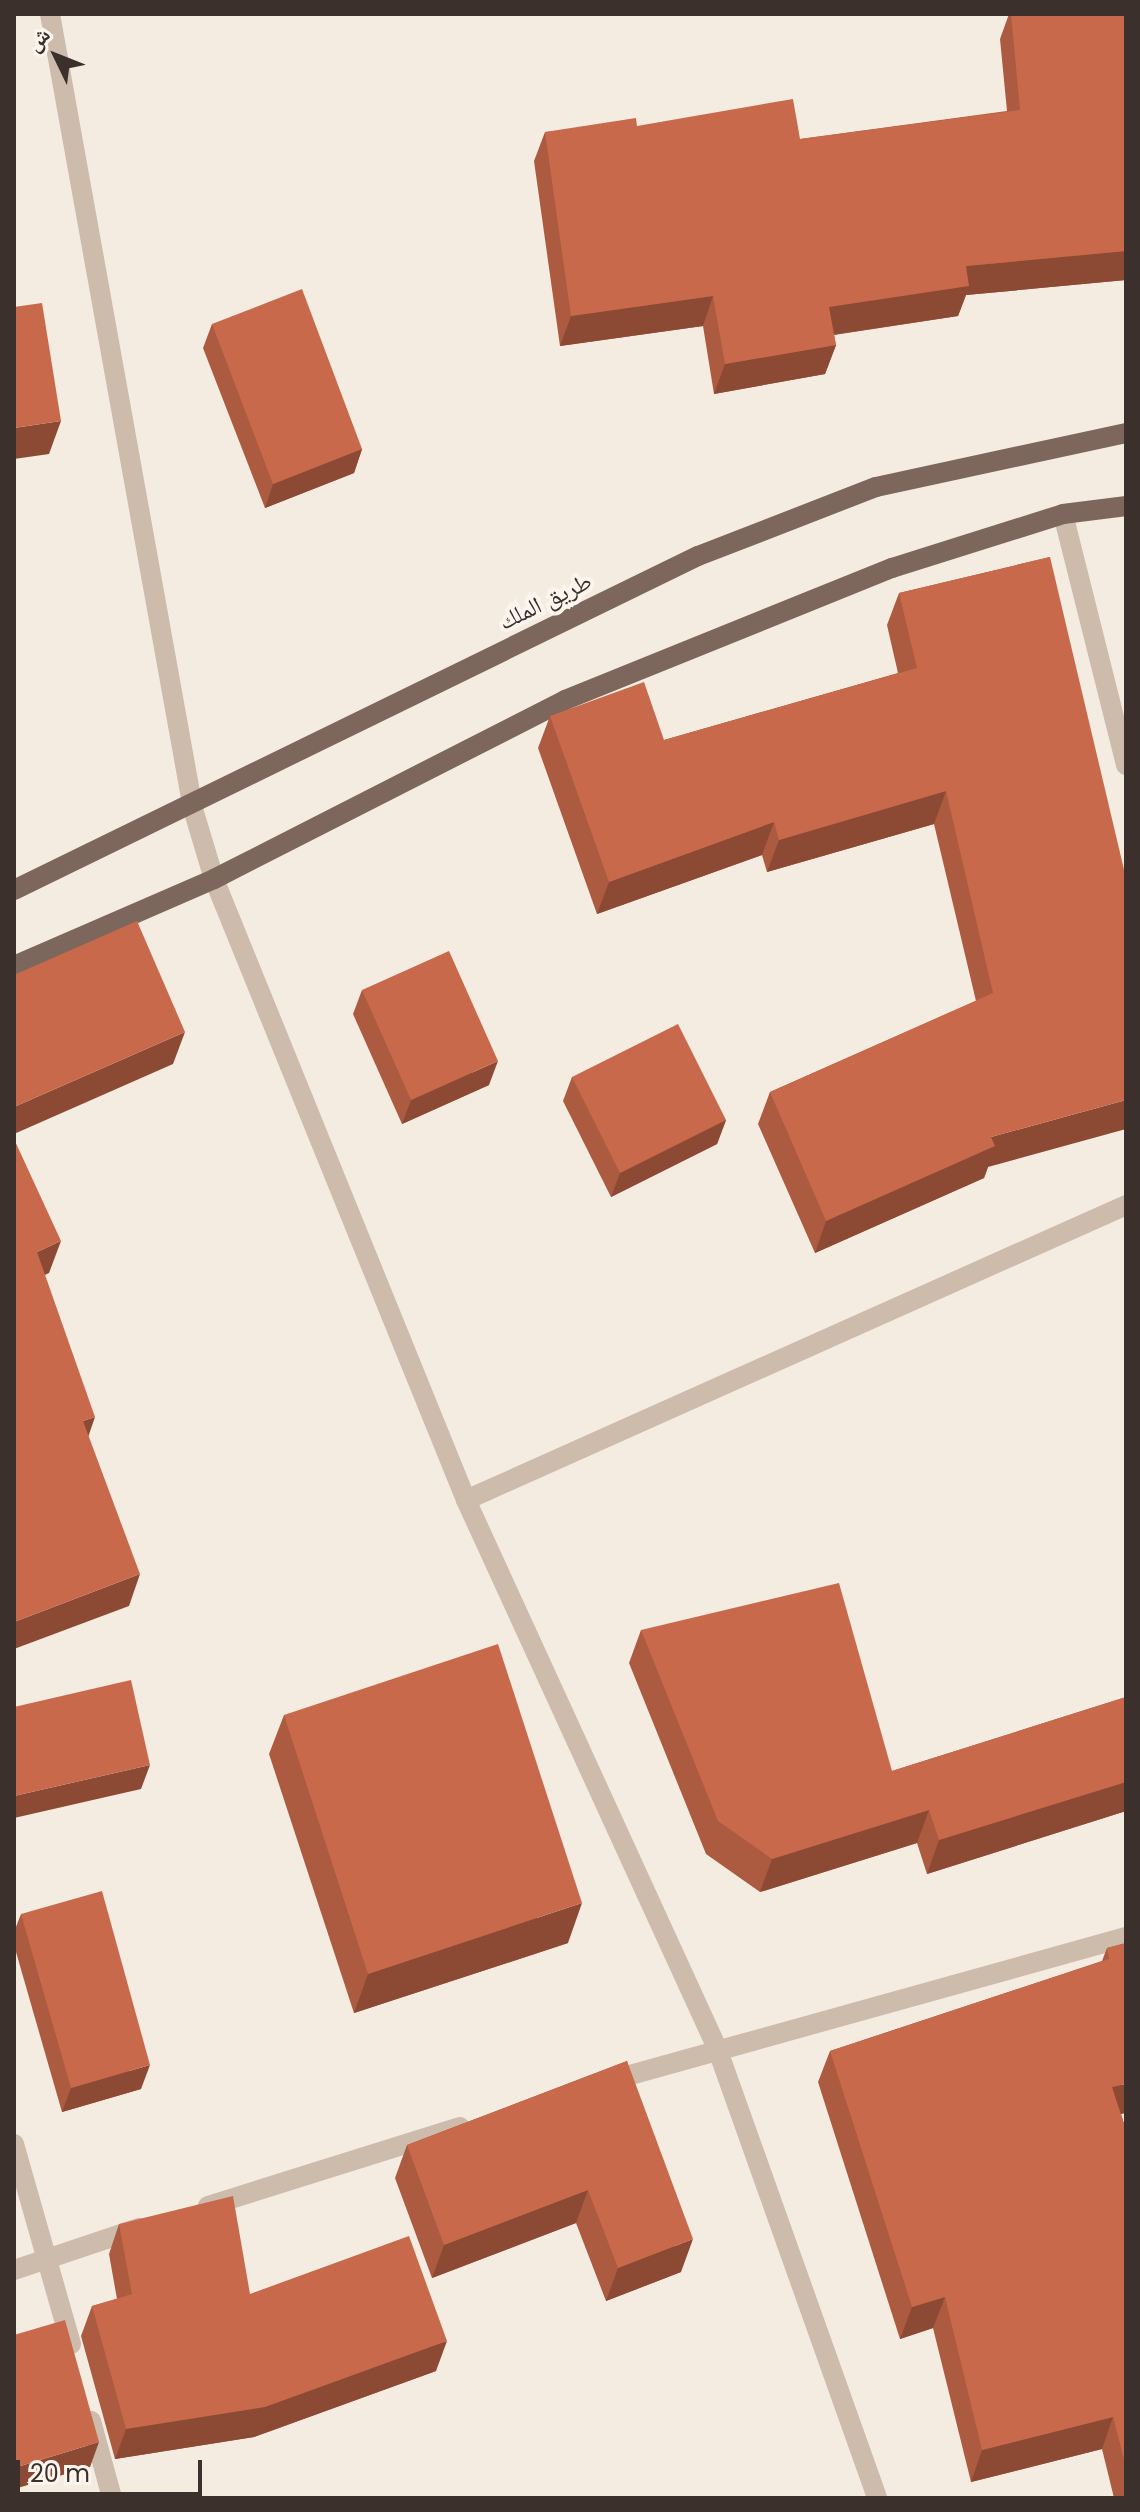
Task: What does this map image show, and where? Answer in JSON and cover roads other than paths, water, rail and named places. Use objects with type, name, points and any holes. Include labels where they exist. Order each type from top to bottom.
[{"type":"main road","name":"طريق الملك","points":[[14,890],[193,809],[383,707],[698,556],[876,487],[1126,433]]},
{"type":"main road","points":[[14,966],[214,879],[565,700],[892,568],[1063,514],[1126,506]]},
{"type":"street","points":[[50,14],[193,809],[214,879],[466,1500],[717,2048],[877,2498]]},
{"type":"street","points":[[1063,514],[1126,765]]},
{"type":"street","points":[[466,1500],[1126,1205]]},
{"type":"street","points":[[580,2090],[717,2048],[1126,1937]]},
{"type":"street","points":[[14,2270],[488,2118]]},
{"type":"street","points":[[14,2144],[76,2363]]},
{"type":"street","points":[[84,2393],[112,2498]]}]
